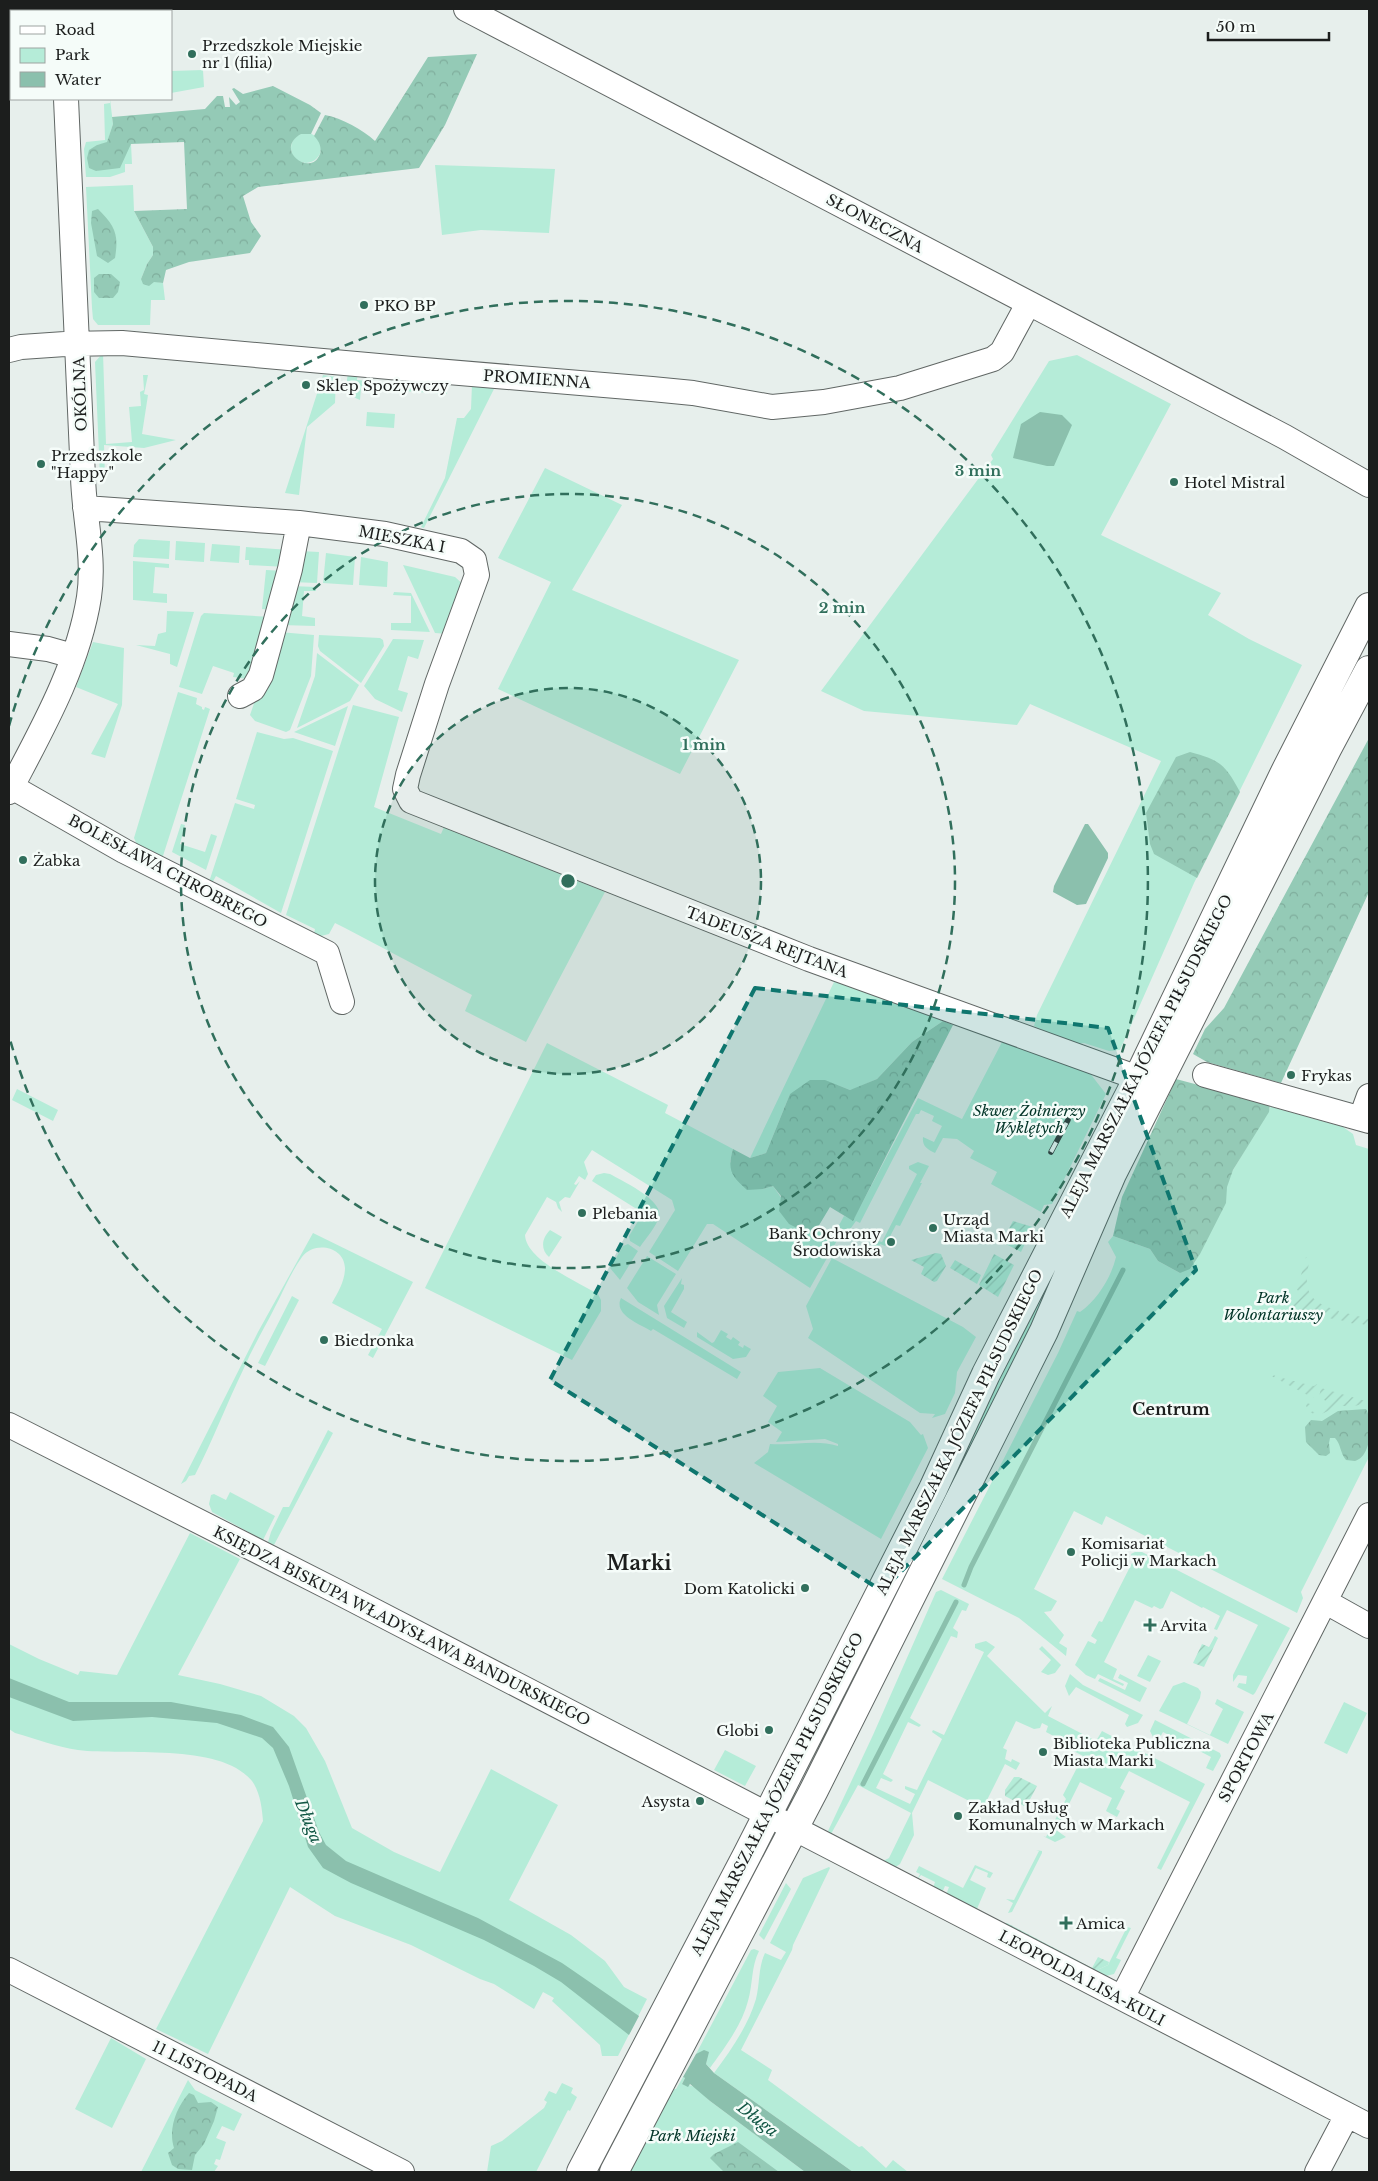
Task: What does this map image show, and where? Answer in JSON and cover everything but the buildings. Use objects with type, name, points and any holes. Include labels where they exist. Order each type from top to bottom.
[{"type":"main road","name":"ALEJA MARSZAŁKA JÓZEFA PIŁSUDSKIEGO","points":[[581,2172],[768,1815],[933,1489],[986,1374],[1138,1078],[1285,772],[1369,607]]},
{"type":"main road","name":"ALEJA MARSZAŁKA JÓZEFA PIŁSUDSKIEGO","points":[[614,2172],[795,1829],[1044,1331],[1087,1228],[1116,1166],[1322,757],[1369,670]]},
{"type":"street","name":"SŁONECZNA","points":[[466,9],[1285,438],[1369,485]]},
{"type":"street","name":"OKÓLNA","points":[[10,790],[50,714],[73,656],[87,607],[91,582],[90,547],[85,508],[66,100]]},
{"type":"street","name":"PROMIENNA","points":[[9,350],[21,347],[78,343],[122,343],[412,370],[652,388],[772,407],[824,402],[900,388],[993,359],[1002,352],[1028,304]]},
{"type":"street","name":"SŁONECZNA","points":[[1285,438],[1369,466]]},
{"type":"street","name":"MIESZKA I","points":[[85,508],[299,523],[415,540],[462,551],[470,556],[476,564],[477,575],[437,684],[405,789]]},
{"type":"street","points":[[91,582],[100,557],[104,523],[114,509]]},
{"type":"street","points":[[240,696],[253,689],[261,675],[290,570],[299,523]]},
{"type":"street","points":[[9,644],[48,649],[73,656]]},
{"type":"street","name":"TADEUSZA REJTANA","points":[[405,789],[411,801],[808,959],[1138,1078]]},
{"type":"street","name":"BOLESŁAWA CHROBREGO","points":[[10,790],[124,851],[327,953],[342,1002]]},
{"type":"street","points":[[1205,1075],[1365,1119],[1369,1096]]},
{"type":"street","name":"KSIĘDZA BISKUPA WŁADYSŁAWA BANDURSKIEGO","points":[[9,1425],[795,1829]]},
{"type":"street","name":"SPORTOWA","points":[[1122,1998],[1369,1515]]},
{"type":"street","points":[[1326,1602],[1369,1626]]},
{"type":"street","name":"LEOPOLDA LISA-KULI","points":[[795,1829],[1369,2126]]},
{"type":"street","name":"11 LISTOPADA","points":[[9,1970],[360,2163],[402,2172]]},
{"type":"street","points":[[1317,2172],[1347,2115]]},
{"type":"highlighted area","points":[[755,988],[1108,1028],[1196,1270],[882,1591],[550,1380]]},
{"type":"green space","points":[[477,54],[445,125],[419,168],[258,187],[243,196],[251,222],[261,236],[250,253],[189,262],[166,270],[163,283],[154,282],[149,286],[143,284],[141,279],[153,255],[153,247],[134,211],[187,209],[184,142],[131,144],[120,168],[96,171],[89,168],[87,158],[89,150],[107,142],[113,124],[112,117],[205,109],[217,96],[223,96],[225,107],[230,107],[229,97],[236,105],[240,102],[232,89],[234,88],[243,94],[273,86],[310,105],[321,113],[311,134],[301,134],[293,140],[291,147],[292,154],[297,159],[309,163],[315,161],[320,154],[320,144],[314,136],[325,115],[352,125],[375,141],[428,57]]},
{"type":"green space","points":[[203,70],[204,87],[172,93],[172,71]]},
{"type":"green space","points":[[110,100],[113,124],[107,143],[97,145],[97,171],[131,144],[132,164],[125,164],[125,172],[110,177],[86,177],[84,149],[86,142],[105,140],[104,104],[110,103]]},
{"type":"green space","points":[[306,133],[312,134],[320,142],[320,154],[312,162],[306,163],[300,162],[292,154],[291,148],[292,142],[300,134]]},
{"type":"green space","points":[[435,165],[555,169],[549,233],[481,230],[442,235]]},
{"type":"green space","points":[[133,185],[134,211],[153,247],[153,255],[141,279],[163,283],[165,300],[151,300],[150,325],[98,325],[93,319],[92,308],[86,187]]},
{"type":"green space","points":[[98,209],[112,226],[116,236],[115,258],[108,263],[97,256],[91,223],[92,211]]},
{"type":"green space","points":[[99,274],[111,274],[120,282],[118,292],[113,298],[99,298],[94,292],[94,278]]},
{"type":"green space","points":[[103,353],[106,444],[132,442],[129,407],[141,406],[140,392],[144,390],[143,375],[148,375],[144,394],[148,395],[142,434],[176,440],[144,448],[104,445],[105,477],[100,477],[95,362]]},
{"type":"green space","points":[[1077,355],[1171,404],[1101,535],[1221,593],[1208,615],[1249,639],[1302,665],[1194,883],[1120,1050],[1109,1051],[1084,1043],[1073,1045],[1034,1026],[1037,1015],[1161,761],[1030,704],[1017,725],[864,711],[821,691],[993,459],[991,455],[1049,361]]},
{"type":"green space","points":[[358,369],[357,380],[446,387],[447,394],[361,388],[360,400],[352,396],[348,390],[347,383],[348,374]]},
{"type":"green space","points":[[323,375],[336,377],[335,403],[307,427],[299,495],[285,493]]},
{"type":"green space","points":[[472,384],[495,387],[424,528],[421,527],[445,478],[457,418],[464,418],[471,409]]},
{"type":"green space","points":[[367,412],[395,414],[394,428],[366,426]]},
{"type":"green space","points":[[545,468],[622,505],[572,590],[739,660],[680,774],[498,689],[551,582],[498,558]]},
{"type":"green space","points":[[139,539],[170,541],[169,559],[133,557],[134,545]]},
{"type":"green space","points":[[176,541],[205,543],[204,562],[175,560]]},
{"type":"green space","points":[[212,544],[240,546],[239,563],[210,561]]},
{"type":"green space","points":[[246,547],[290,550],[286,567],[249,565],[249,560],[245,560]]},
{"type":"green space","points":[[300,551],[319,552],[317,583],[291,582]]},
{"type":"green space","points":[[326,553],[355,557],[353,585],[323,583]]},
{"type":"green space","points":[[361,557],[388,562],[387,587],[359,585]]},
{"type":"green space","points":[[133,561],[169,564],[169,568],[155,567],[153,593],[167,594],[167,603],[133,600]]},
{"type":"green space","points":[[403,565],[455,577],[465,586],[448,634],[435,633]]},
{"type":"green space","points":[[266,570],[285,571],[276,610],[262,609]]},
{"type":"green space","points":[[291,586],[316,587],[316,591],[304,591],[302,616],[315,618],[315,626],[281,625]]},
{"type":"green space","points":[[394,592],[411,593],[430,632],[391,630],[391,623],[411,623],[411,596],[393,595]]},
{"type":"green space","points":[[167,611],[194,612],[177,667],[170,664],[170,654],[136,645],[155,646],[158,634],[166,632]]},
{"type":"green space","points":[[204,613],[271,617],[247,679],[233,677],[234,673],[213,666],[202,694],[179,687],[201,616]]},
{"type":"green space","points":[[279,632],[314,635],[311,676],[290,730],[286,732],[255,721],[250,715]]},
{"type":"green space","points":[[319,635],[380,638],[383,640],[384,646],[361,683],[320,651],[318,646]]},
{"type":"green space","points":[[393,639],[424,640],[418,659],[408,656],[398,690],[408,693],[402,712],[375,699],[364,686]]},
{"type":"green space","points":[[93,642],[124,648],[122,705],[105,758],[91,754],[118,704],[76,687]]},
{"type":"green space","points":[[317,653],[359,685],[350,701],[297,728],[315,676]]},
{"type":"green space","points":[[178,692],[197,698],[196,704],[202,707],[202,709],[204,710],[205,707],[210,709],[162,859],[138,847],[134,838]]},
{"type":"green space","points":[[353,705],[399,717],[374,807],[441,834],[444,827],[605,892],[526,1042],[465,1011],[472,995],[335,923],[329,934],[313,938],[315,929],[286,915]]},
{"type":"green space","points":[[348,706],[335,746],[294,732]]},
{"type":"green space","points":[[257,732],[284,739],[293,738],[333,751],[281,913],[216,876],[211,885],[208,885],[235,803],[254,809],[255,805],[236,799]]},
{"type":"green space","points":[[1369,738],[1369,892],[1281,1083],[1207,1062],[1193,1054],[1205,1029],[1224,1008]]},
{"type":"green space","points":[[1190,752],[1221,764],[1240,792],[1197,878],[1154,854],[1150,844],[1146,813],[1176,757]]},
{"type":"green space","points":[[181,824],[185,825],[180,844],[205,852],[211,834],[217,836],[206,870],[172,852]]},
{"type":"green space","points":[[832,977],[943,1021],[912,1042],[877,1079],[850,1090],[837,1085],[790,1094],[766,1153],[750,1158],[834,982],[831,981]]},
{"type":"green space","points":[[943,1021],[953,1025],[853,1221],[830,1207],[818,1227],[805,1232],[789,1224],[779,1211],[781,1196],[773,1186],[747,1190],[737,1181],[732,1172],[730,1162],[733,1149],[750,1158],[766,1153],[790,1094],[810,1080],[825,1080],[850,1090],[877,1079],[912,1042]]},
{"type":"green space","name":"Skwer Żołnierzy Wyklętych","points":[[1002,1042],[1089,1072],[1106,1094],[1052,1204],[1044,1205],[1041,1212],[991,1184],[997,1172],[970,1158],[974,1151],[957,1139],[943,1138],[935,1153],[927,1149],[923,1143],[923,1137],[934,1142],[942,1126],[932,1121],[934,1116],[921,1110],[919,1114],[916,1114],[860,1223],[856,1221],[848,1232],[838,1227],[844,1216],[853,1220],[918,1098],[962,1119]]},
{"type":"green space","points":[[547,1043],[668,1105],[665,1113],[733,1149],[730,1162],[763,1189],[773,1186],[805,1232],[818,1227],[832,1236],[834,1233],[839,1237],[810,1288],[713,1224],[707,1224],[678,1271],[649,1252],[675,1210],[672,1200],[592,1150],[584,1162],[588,1174],[585,1180],[579,1176],[574,1184],[576,1185],[580,1181],[570,1198],[565,1197],[559,1202],[562,1212],[556,1202],[547,1197],[525,1235],[534,1253],[543,1261],[566,1277],[598,1294],[601,1300],[601,1311],[572,1360],[425,1288]]},
{"type":"green space","points":[[1176,1079],[1270,1104],[1269,1112],[1233,1170],[1227,1187],[1226,1203],[1200,1254],[1190,1269],[1180,1273],[1158,1261],[1150,1249],[1113,1236],[1122,1197]]},
{"type":"green space","points":[[17,1089],[58,1110],[53,1121],[12,1100]]},
{"type":"green space","name":"Park Wolontariuszy","points":[[1273,1103],[1272,1107],[1343,1127],[1353,1134],[1356,1145],[1369,1149],[1369,1457],[1301,1592],[1303,1598],[1297,1613],[1106,1516],[1102,1525],[1074,1511],[1034,1589],[1057,1601],[1051,1611],[1044,1612],[1064,1635],[1059,1643],[1067,1648],[1066,1656],[1019,1618],[942,1579],[1058,1353],[1077,1311],[1080,1312],[1098,1295],[1107,1280],[1116,1257],[1108,1242],[1113,1236],[1150,1249],[1158,1261],[1180,1273],[1233,1170]]},
{"type":"green space","points":[[918,1162],[929,1166],[920,1183],[922,1183],[900,1226],[896,1225],[885,1246],[880,1244],[877,1250],[873,1252],[871,1239],[882,1242],[917,1174],[909,1169],[909,1166]]},
{"type":"green space","points":[[610,1174],[641,1192],[655,1204],[659,1211],[656,1225],[640,1247],[630,1241],[629,1236],[643,1213],[592,1181],[596,1175]]},
{"type":"green space","points":[[1013,1221],[1033,1227],[1021,1252],[1002,1242]]},
{"type":"green space","points":[[1072,1228],[1043,1308],[894,1601],[941,1495]]},
{"type":"green space","points":[[550,1230],[562,1237],[549,1257],[544,1251],[543,1244],[545,1236]]},
{"type":"green space","points":[[313,1233],[413,1282],[373,1358],[368,1355],[382,1329],[332,1303],[344,1277],[345,1268],[340,1255],[328,1248],[314,1249],[307,1252],[294,1269],[251,1352],[195,1475],[189,1476],[181,1484],[258,1332]]},
{"type":"green space","points":[[628,1244],[638,1251],[620,1280],[610,1268],[623,1246]]},
{"type":"green space","points":[[936,1253],[941,1254],[946,1266],[937,1281],[934,1282],[921,1274],[924,1267],[911,1260]]},
{"type":"green space","points":[[994,1254],[1014,1265],[998,1297],[979,1285]]},
{"type":"green space","points":[[647,1256],[676,1274],[657,1305],[659,1315],[638,1302],[627,1288]]},
{"type":"green space","points":[[1306,1257],[1310,1258],[1307,1286],[1310,1293],[1320,1303],[1339,1311],[1336,1320],[1310,1312],[1311,1310],[1305,1308],[1304,1311],[1292,1307],[1295,1296],[1297,1297],[1299,1291],[1297,1290]]},
{"type":"green space","points":[[832,1258],[963,1327],[976,1337],[957,1372],[955,1393],[945,1414],[932,1418],[935,1414],[920,1413],[808,1338],[813,1329],[806,1306]]},
{"type":"green space","points":[[955,1260],[981,1275],[977,1284],[950,1268]]},
{"type":"green space","points":[[682,1278],[681,1284],[684,1285],[684,1289],[671,1312],[687,1322],[684,1328],[667,1318],[664,1306]]},
{"type":"green space","points":[[292,1296],[299,1300],[265,1366],[258,1363]]},
{"type":"green space","points":[[621,1298],[741,1372],[737,1379],[653,1329],[651,1331],[629,1318],[621,1309]]},
{"type":"green space","points":[[1342,1312],[1369,1319],[1369,1329],[1359,1323],[1358,1325],[1340,1320]]},
{"type":"green space","points":[[721,1330],[728,1334],[726,1337],[731,1340],[733,1337],[740,1342],[738,1345],[743,1348],[744,1345],[751,1349],[746,1357],[733,1359],[697,1337],[697,1332],[712,1343]]},
{"type":"green space","points":[[820,1368],[910,1422],[921,1435],[923,1434],[928,1448],[881,1539],[754,1463],[768,1452],[770,1444],[821,1443],[838,1446],[838,1444],[825,1439],[776,1442],[782,1432],[768,1422],[777,1406],[763,1396],[778,1372]]},
{"type":"green space","points":[[1266,1373],[1286,1379],[1286,1381],[1295,1381],[1295,1384],[1300,1385],[1301,1383],[1314,1386],[1317,1384],[1319,1387],[1313,1398]]},
{"type":"green space","points":[[1321,1388],[1369,1402],[1355,1406],[1339,1406],[1317,1416],[1310,1412],[1306,1406],[1307,1403],[1310,1404],[1312,1411],[1317,1413],[1322,1413],[1325,1410],[1326,1401],[1319,1397]]},
{"type":"green space","points":[[1366,1409],[1370,1421],[1370,1438],[1365,1453],[1361,1458],[1355,1461],[1346,1460],[1335,1438],[1330,1438],[1330,1453],[1326,1456],[1319,1455],[1306,1442],[1305,1427],[1311,1420],[1322,1421],[1338,1411]]},
{"type":"green space","points":[[328,1430],[333,1433],[274,1545],[268,1542],[283,1507],[289,1507]]},
{"type":"green space","points":[[230,1492],[275,1516],[263,1540],[212,1512],[209,1504],[211,1495],[214,1494],[226,1500]]},
{"type":"green space","points":[[190,1533],[240,1559],[178,1675],[220,1684],[261,1696],[294,1716],[306,1728],[325,1761],[352,1828],[394,1852],[440,1872],[491,1769],[558,1805],[509,1900],[571,1935],[605,1961],[624,1987],[647,1999],[618,2056],[602,2056],[600,2045],[552,2001],[554,1998],[543,1992],[534,2009],[494,1984],[411,1945],[335,1916],[290,1887],[208,2054],[156,2029],[263,1821],[259,1795],[252,1781],[237,1769],[218,1761],[171,1753],[78,1750],[15,1733],[9,1729],[9,1644],[78,1675],[80,1671],[117,1675]]},
{"type":"green space","points":[[1142,1552],[1290,1628],[1253,1695],[1237,1687],[1239,1683],[1246,1684],[1247,1676],[1238,1675],[1233,1682],[1233,1675],[1258,1625],[1227,1610],[1217,1630],[1214,1629],[1220,1616],[1171,1591],[1163,1608],[1160,1609],[1154,1606],[1152,1608],[1135,1600],[1104,1662],[1117,1669],[1113,1679],[1124,1684],[1123,1686],[1098,1674],[1095,1679],[1086,1675],[1075,1665],[1088,1641],[1095,1644],[1097,1640],[1091,1636],[1099,1621],[1102,1622],[1133,1561],[1131,1554]]},
{"type":"green space","points":[[941,1590],[969,1604],[966,1611],[962,1610],[953,1628],[958,1632],[957,1638],[951,1636],[910,1718],[921,1725],[919,1727],[908,1722],[883,1774],[893,1780],[891,1782],[881,1778],[876,1788],[910,1804],[915,1794],[905,1789],[905,1786],[917,1790],[942,1739],[932,1732],[933,1730],[944,1735],[984,1652],[975,1648],[975,1644],[986,1641],[995,1647],[987,1656],[1045,1713],[1052,1706],[1048,1716],[1096,1741],[1102,1731],[1205,1784],[1161,1870],[1157,1868],[1190,1802],[1129,1771],[1120,1788],[1125,1791],[1116,1809],[1120,1811],[1117,1817],[1106,1811],[1112,1798],[1080,1782],[1056,1830],[1066,1837],[1055,1842],[1043,1836],[1046,1837],[1066,1799],[1063,1795],[1083,1756],[1066,1747],[1065,1742],[1046,1732],[1048,1726],[1042,1723],[1040,1728],[1034,1729],[1016,1721],[1003,1748],[1007,1750],[1005,1759],[1011,1762],[1012,1759],[1020,1763],[1016,1770],[1005,1764],[983,1808],[928,1780],[912,1813],[914,1835],[900,1864],[894,1868],[883,1861],[889,1858],[911,1813],[858,1785],[831,1834],[828,1831],[936,1592]]},
{"type":"green space","points":[[1215,1636],[1218,1638],[1204,1667],[1193,1663],[1202,1644],[1209,1647]]},
{"type":"green space","points":[[1042,1646],[1061,1665],[1055,1673],[1048,1675],[1041,1672],[1051,1660],[1039,1649]]},
{"type":"green space","points":[[1148,1655],[1161,1661],[1150,1682],[1137,1676]]},
{"type":"green space","points":[[1070,1674],[1083,1685],[1143,1715],[1138,1723],[1127,1727],[1125,1724],[1129,1715],[1076,1687],[1069,1696],[1065,1686]]},
{"type":"green space","points":[[1120,1674],[1147,1688],[1140,1702],[1098,1681],[1100,1678],[1125,1690],[1128,1683],[1118,1678]]},
{"type":"green space","points":[[1184,1682],[1198,1688],[1201,1692],[1187,1724],[1210,1735],[1223,1709],[1215,1704],[1217,1699],[1244,1712],[1228,1744],[1159,1711],[1173,1686]]},
{"type":"green space","points":[[1344,1702],[1367,1713],[1347,1754],[1324,1743]]},
{"type":"green space","points":[[1155,1720],[1220,1753],[1221,1756],[1213,1771],[1206,1768],[1211,1757],[1163,1732],[1158,1741],[1155,1741],[1150,1731]]},
{"type":"green space","points":[[725,1750],[756,1766],[745,1786],[714,1770]]},
{"type":"green space","points":[[1014,1777],[1019,1777],[1037,1786],[1026,1807],[1005,1796],[1005,1790]]},
{"type":"green space","points":[[1036,1850],[1042,1851],[1042,1853],[1012,1912],[1008,1913],[1013,1903],[1006,1899],[1014,1900],[1039,1851]]},
{"type":"green space","points":[[975,1865],[993,1873],[990,1878],[987,1877],[988,1873],[976,1868],[970,1880],[986,1888],[976,1911],[946,1895],[949,1887],[945,1886],[942,1893],[933,1888],[935,1882],[921,1875],[917,1880],[920,1874],[916,1872],[919,1866],[963,1888]]},
{"type":"green space","points":[[829,1867],[792,1950],[741,2050],[772,2070],[768,2080],[859,2147],[862,2146],[886,2168],[893,2160],[908,2172],[853,2172],[714,2073],[738,2038],[753,2009],[761,1964],[765,1953],[781,1960],[786,1952],[770,1943],[803,1878]]},
{"type":"green space","points":[[786,1883],[791,1889],[764,1940],[759,1935]]},
{"type":"green space","points":[[1007,1923],[1092,1968],[1098,1957],[1109,1962],[1108,1965],[1095,1971],[1003,1924]]},
{"type":"green space","points":[[1127,1927],[1131,1928],[1116,1958],[1121,1960],[1114,1974],[1106,1976],[1095,1971],[1108,1965]]},
{"type":"green space","points":[[751,1950],[759,1951],[745,2010],[732,2037],[710,2068],[706,2064],[707,2057],[701,2053],[696,2054]]},
{"type":"green space","points":[[111,2038],[146,2059],[112,2128],[75,2109]]},
{"type":"green space","name":"Park Miejski","points":[[683,2077],[685,2078],[682,2084],[691,2085],[698,2089],[710,2101],[805,2172],[627,2172],[674,2089],[676,2089]]},
{"type":"green space","points":[[188,2080],[195,2090],[242,2114],[234,2131],[222,2126],[216,2138],[226,2142],[220,2160],[216,2159],[214,2164],[218,2166],[214,2172],[141,2172]]},
{"type":"green space","points":[[562,2083],[573,2088],[571,2093],[577,2097],[570,2111],[568,2110],[536,2172],[487,2172],[491,2146],[502,2141],[544,2108],[547,2102],[544,2100],[549,2091],[556,2094]]},
{"type":"green space","points":[[189,2093],[194,2095],[198,2103],[211,2102],[218,2107],[204,2144],[195,2155],[192,2170],[178,2169],[172,2165],[168,2153],[174,2148],[172,2134],[174,2119],[180,2105]]},
{"type":"green space","points":[[738,2142],[779,2172],[724,2172],[710,2158]]},
{"type":"water","points":[[1040,412],[1062,415],[1072,425],[1054,466],[1013,458],[1021,424]]},
{"type":"water","points":[[1085,824],[1088,824],[1108,853],[1108,858],[1086,904],[1077,905],[1053,892],[1054,886]]},
{"type":"water","name":"Długa","points":[[9,1678],[69,1702],[171,1702],[241,1715],[273,1727],[289,1747],[319,1832],[326,1845],[346,1861],[478,1918],[562,1963],[639,2016],[629,2035],[561,1982],[534,1966],[484,1940],[351,1883],[323,1868],[308,1847],[289,1786],[273,1748],[262,1738],[217,1723],[152,1717],[73,1721],[9,1697]]},
{"type":"water","name":"Długa","points":[[704,2050],[709,2052],[706,2064],[714,2073],[853,2172],[805,2172],[690,2084],[688,2087],[682,2084],[685,2078],[683,2077],[696,2054]]},
{"type":"waterway","points":[[964,1585],[971,1567],[1123,1270]]},
{"type":"waterway","points":[[863,1784],[956,1602]]},
{"type":"railway","points":[[1051,1152],[1068,1120]]},
{"type":"place","name":"Przedszkole Miejskie nr 1 (filia)","points":[[192,54]]},
{"type":"place","name":"PKO BP","points":[[364,305]]},
{"type":"place","name":"Sklep Spożywczy","points":[[306,385]]},
{"type":"place","name":"Przedszkole \"Happy\"","points":[[41,464]]},
{"type":"place","name":"Hotel Mistral","points":[[1174,482]]},
{"type":"place","name":"Żabka","points":[[23,860]]},
{"type":"place","name":"Frykas","points":[[1291,1075]]},
{"type":"place","name":"Plebania","points":[[582,1213]]},
{"type":"place","name":"Urząd Miasta Marki","points":[[933,1228]]},
{"type":"place","name":"Bank Ochrony Środowiska","points":[[891,1242]]},
{"type":"place","name":"Biedronka","points":[[324,1340]]},
{"type":"place","name":"Komisariat Policji w Markach","points":[[1071,1552]]},
{"type":"place","name":"Dom Katolicki","points":[[805,1588]]},
{"type":"place","name":"Arvita","points":[[1150,1625]]},
{"type":"place","name":"Globi","points":[[769,1730]]},
{"type":"place","name":"Biblioteka Publiczna Miasta Marki","points":[[1043,1752]]},
{"type":"place","name":"Asysta","points":[[700,1801]]},
{"type":"place","name":"Zakład Usług Komunalnych w Markach","points":[[958,1816]]},
{"type":"place","name":"Amica","points":[[1066,1923]]},
{"type":"district","name":"Centrum","points":[[1171,1409]]},
{"type":"district","name":"Marki","points":[[639,1563]]}]
